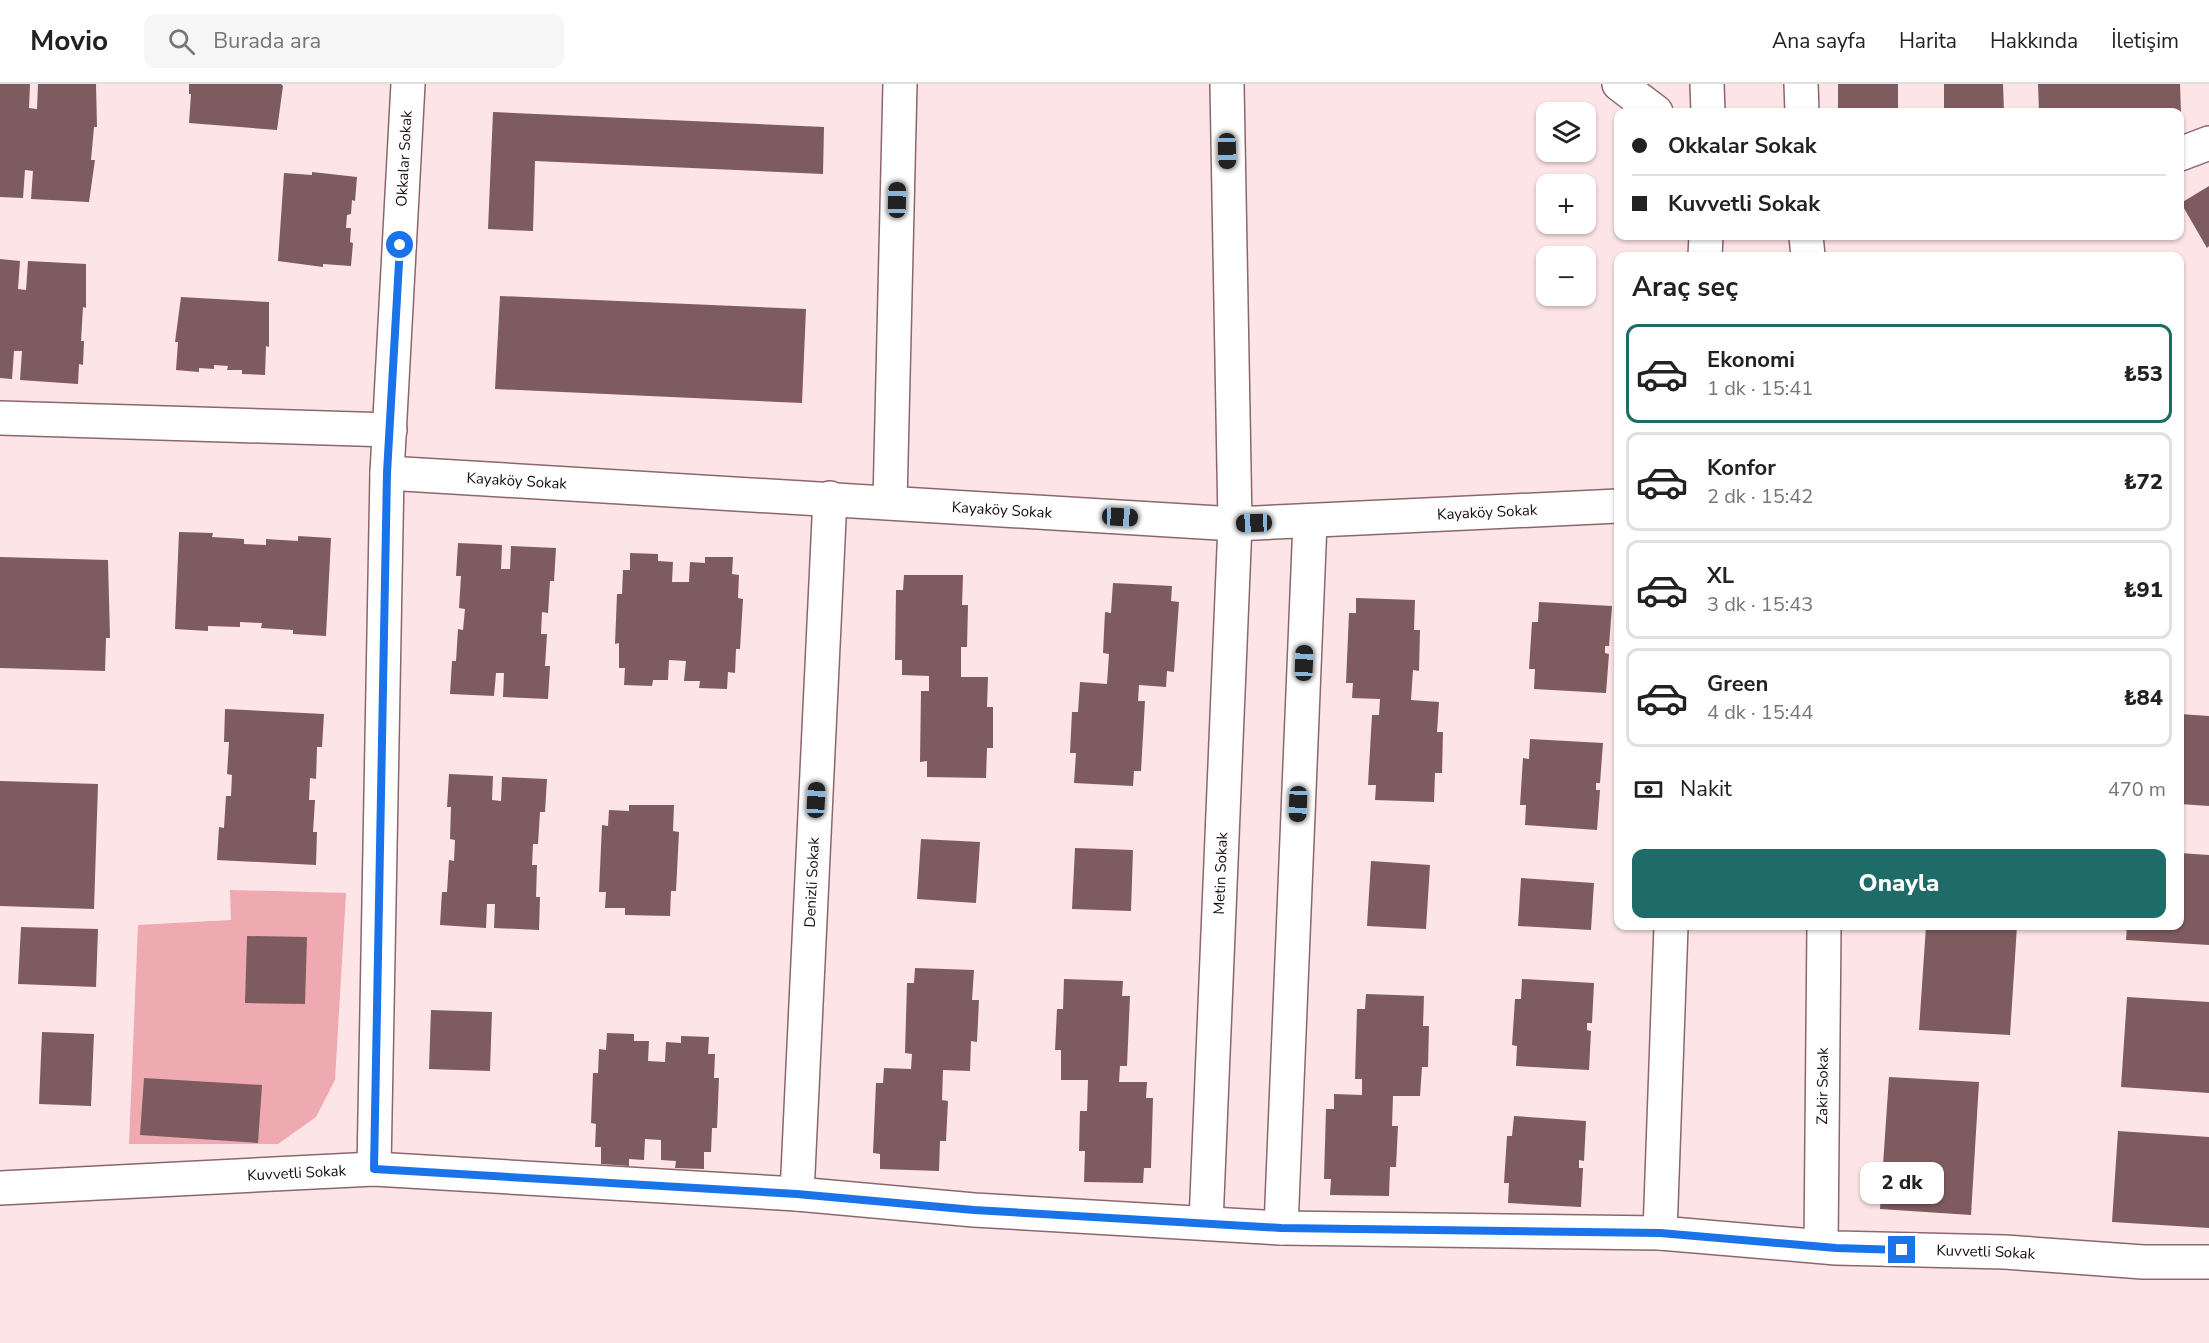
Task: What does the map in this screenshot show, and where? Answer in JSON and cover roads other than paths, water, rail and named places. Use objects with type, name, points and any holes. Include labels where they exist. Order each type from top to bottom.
[{"type":"street","name":"Okkalar Sokak","points":[[374,1169],[387,473],[408,84]]},
{"type":"street","points":[[890,502],[900,84]]},
{"type":"street","name":"Metin Sokak","points":[[1206,1223],[1235,524],[1227,84]]},
{"type":"street","points":[[1619,84],[1651,108]]},
{"type":"street","points":[[1707,84],[1708,108]]},
{"type":"street","points":[[1801,84],[1802,108]]},
{"type":"street","points":[[2184,152],[2209,143]]},
{"type":"street","points":[[0,418],[390,429]]},
{"type":"street","name":"Kayaköy Sokak","points":[[387,473],[1235,524],[1614,506]]},
{"type":"street","name":"Denizli Sokak","points":[[797,1194],[830,498]]},
{"type":"street","points":[[1281,1228],[1310,522]]},
{"type":"street","points":[[1660,1233],[1671,930]]},
{"type":"street","name":"Zakir Sokak","points":[[1821,1246],[1824,930]]},
{"type":"street","name":"Kuvvetli Sokak","points":[[0,1188],[374,1169],[797,1194],[974,1210],[1281,1228],[1660,1233],[1821,1246],[2005,1252],[2143,1262],[2209,1262]]}]
